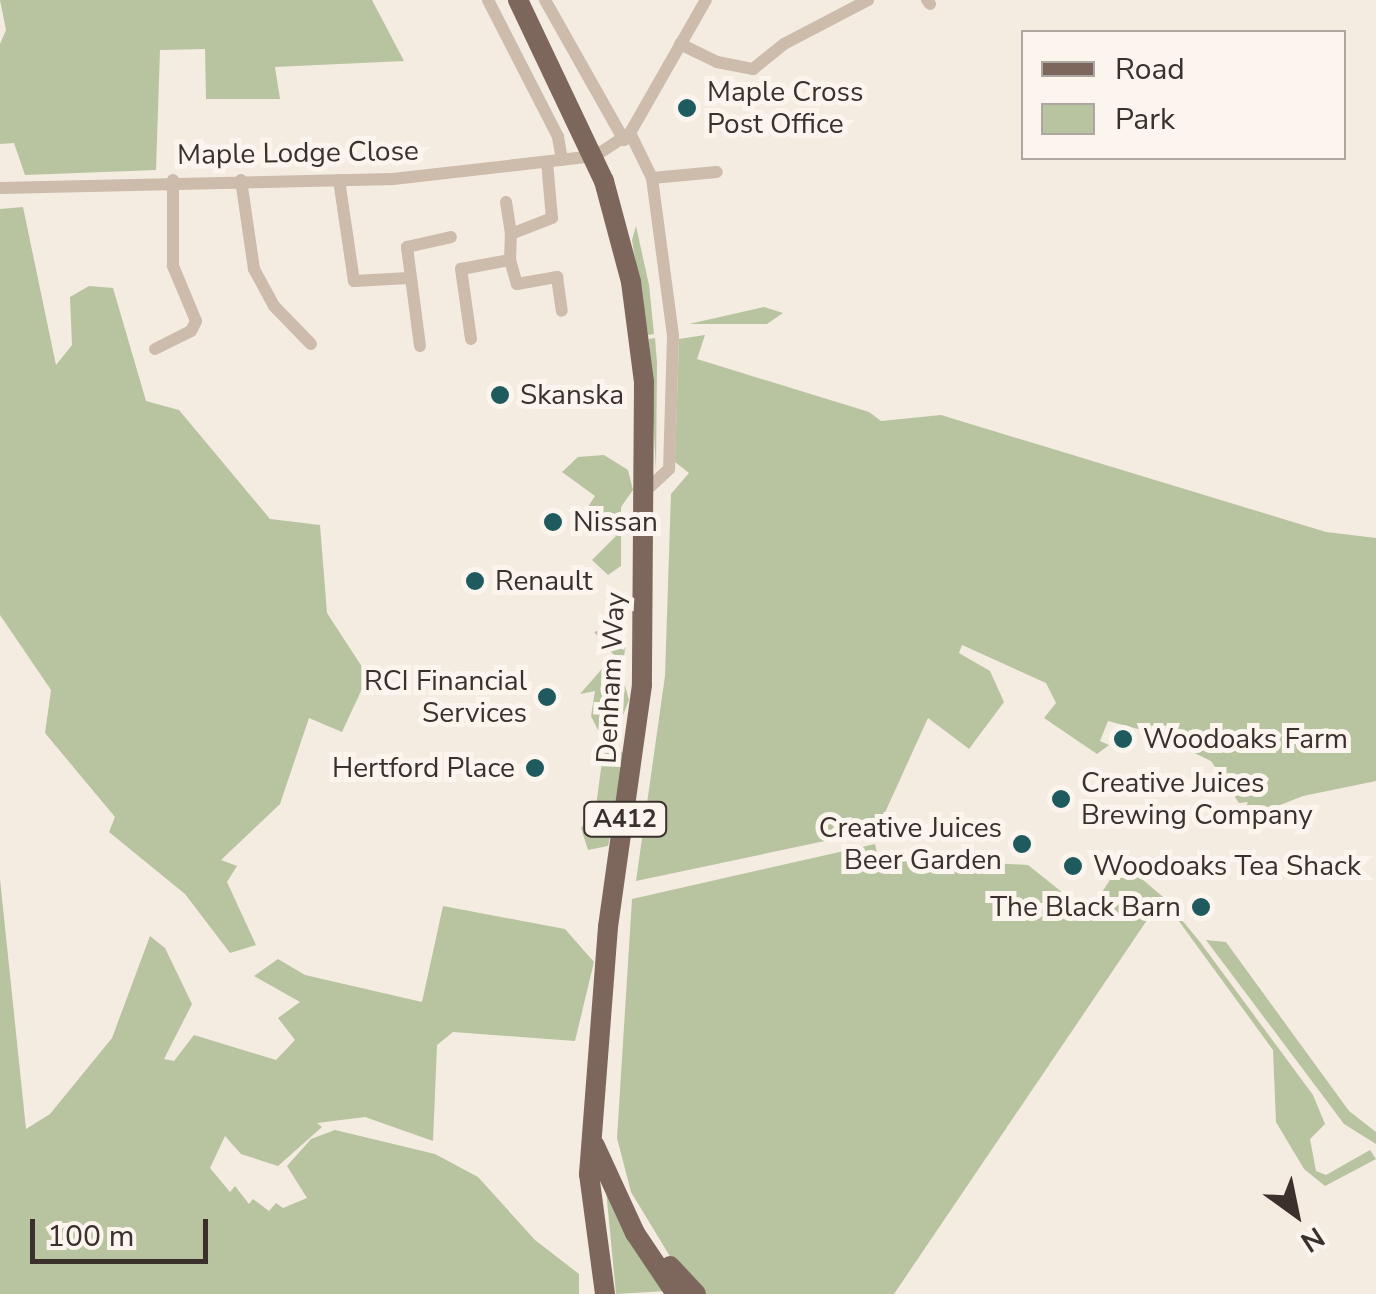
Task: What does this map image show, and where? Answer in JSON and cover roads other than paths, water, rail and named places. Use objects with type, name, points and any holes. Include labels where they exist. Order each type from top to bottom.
[{"type":"main road","name":"A412","points":[[518,0],[595,156]]},
{"type":"main road","name":"Denham Way","points":[[595,156],[634,300],[644,382],[645,491],[642,685],[608,927],[595,1146],[589,1174],[605,1294]]},
{"type":"main road","name":"Denham Way","points":[[595,1146],[635,1233],[676,1294]]},
{"type":"main road","name":"A412","points":[[612,1182],[651,1244],[696,1294]]},
{"type":"street","points":[[488,0],[558,137],[562,160]]},
{"type":"street","points":[[545,0],[652,178],[673,386],[668,470],[645,491]]},
{"type":"street","points":[[595,156],[627,137],[706,0]]},
{"type":"street","points":[[680,44],[717,62],[753,69],[784,44],[868,0]]},
{"type":"street","name":"Maple Lodge Close","points":[[0,188],[173,180],[338,180],[595,156]]},
{"type":"street","points":[[511,234],[552,218],[547,162]]},
{"type":"street","points":[[652,178],[717,172]]},
{"type":"street","points":[[155,349],[192,332],[196,321],[172,266],[173,180]]},
{"type":"street","points":[[240,180],[254,269],[274,306],[311,344]]},
{"type":"street","points":[[338,180],[354,281],[408,278]]},
{"type":"street","points":[[506,202],[510,260],[517,284],[556,277],[562,310]]},
{"type":"street","points":[[420,346],[408,278],[407,247],[451,238]]},
{"type":"street","points":[[471,339],[461,269],[510,260]]},
{"type":"place","name":"Maple Cross Post Office","points":[[687,108]]},
{"type":"place","name":"Skanska","points":[[500,395]]},
{"type":"place","name":"Nissan","points":[[553,522]]},
{"type":"place","name":"Renault","points":[[475,581]]},
{"type":"place","name":"RCI Financial Services","points":[[547,697]]},
{"type":"place","name":"Woodoaks Farm","points":[[1123,739]]},
{"type":"place","name":"Hertford Place","points":[[535,768]]},
{"type":"place","name":"Creative Juices Brewing Company","points":[[1061,799]]},
{"type":"place","name":"Creative Juices Beer Garden","points":[[1022,844]]},
{"type":"place","name":"Woodoaks Tea Shack","points":[[1073,866]]},
{"type":"place","name":"The Black Barn","points":[[1201,907]]}]
